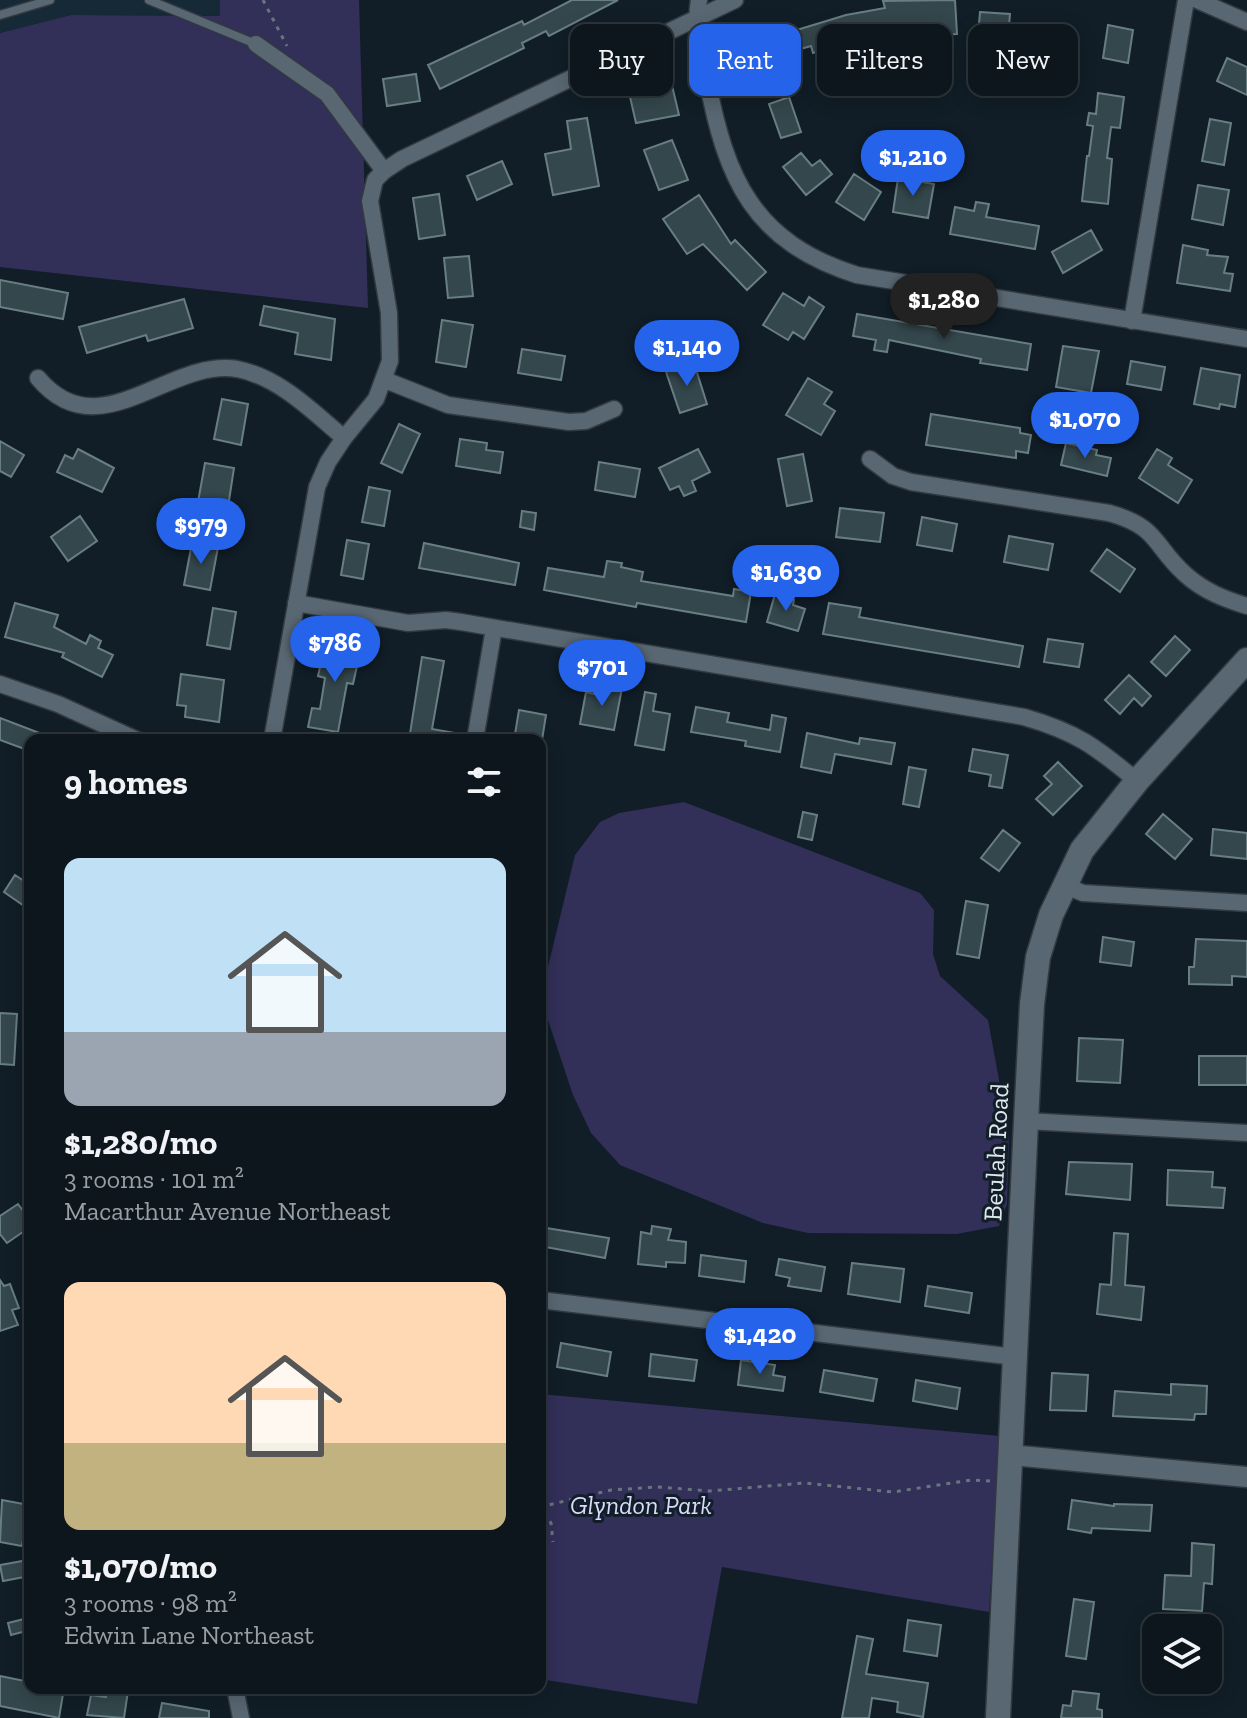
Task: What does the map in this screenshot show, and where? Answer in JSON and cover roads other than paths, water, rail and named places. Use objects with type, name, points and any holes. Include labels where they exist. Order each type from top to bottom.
[{"type":"main road","name":"Beulah Road","points":[[998,1718],[1003,1471],[1015,1357],[1032,1004],[1038,957],[1063,885],[1100,824],[1247,660]]},
{"type":"street","points":[[273,734],[317,487],[328,462],[376,399],[385,380],[391,344],[389,313],[370,201],[375,180],[402,159],[697,8],[735,0]]},
{"type":"street","points":[[1132,321],[1186,0]]},
{"type":"street","points":[[1197,0],[1247,22]]},
{"type":"street","points":[[697,8],[725,155],[735,178],[770,226],[817,260],[857,275],[1247,339]]},
{"type":"street","points":[[256,44],[327,94],[384,171]]},
{"type":"street","points":[[38,378],[56,395],[87,406],[107,405],[144,394],[197,371],[233,369],[251,372],[281,387],[344,438]]},
{"type":"street","points":[[385,380],[448,405],[569,422],[586,421],[614,409]]},
{"type":"street","points":[[870,459],[893,476],[911,482],[1109,513],[1131,520],[1154,536],[1184,574],[1200,586],[1216,596],[1247,606]]},
{"type":"street","points":[[296,603],[408,623],[446,620],[1024,717],[1081,737],[1137,781]]},
{"type":"street","points":[[476,734],[494,628]]},
{"type":"street","points":[[0,684],[47,699],[124,734]]},
{"type":"street","points":[[1063,885],[1083,893],[1247,903]]},
{"type":"street","points":[[1026,1121],[1247,1133]]},
{"type":"street","points":[[546,1301],[1015,1357]]},
{"type":"street","points":[[1003,1471],[1247,1477]]},
{"type":"street","points":[[236,1694],[241,1718]]},
{"type":"lane","points":[[0,15],[33,2],[50,0]]},
{"type":"lane","points":[[149,0],[256,44]]},
{"type":"park label","name":"Glyndon Park","points":[[641,1505]]}]
